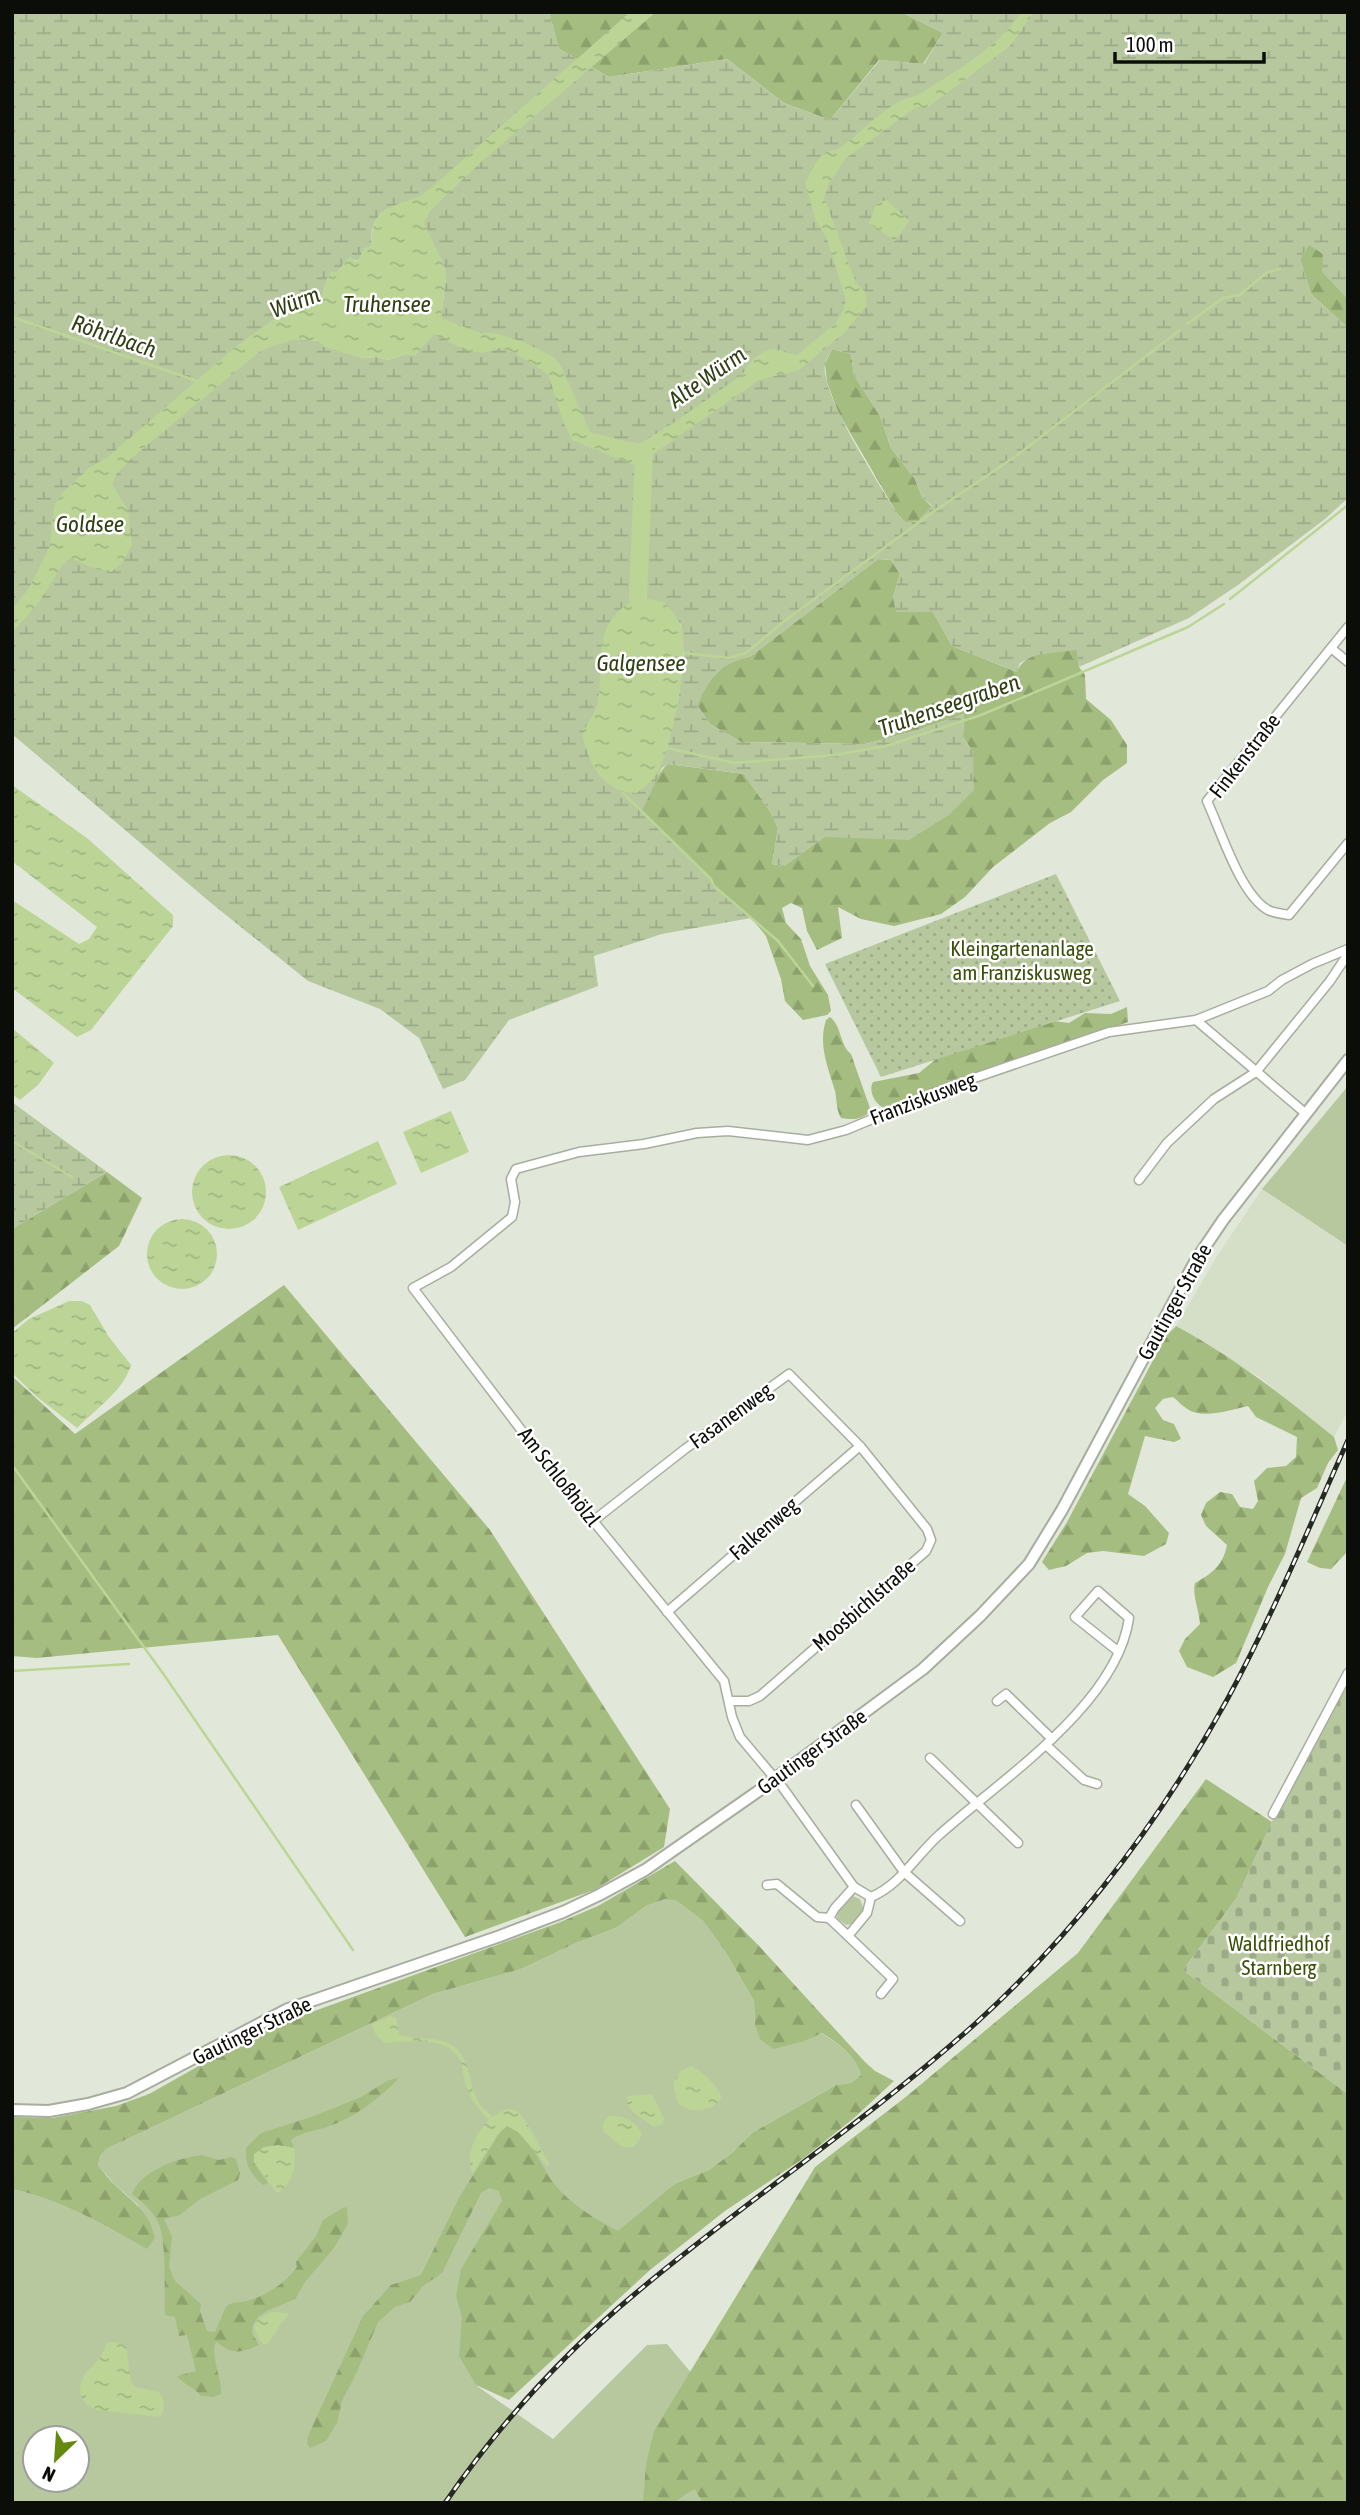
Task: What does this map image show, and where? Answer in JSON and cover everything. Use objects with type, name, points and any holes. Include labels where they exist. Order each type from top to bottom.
[{"type":"main road","name":"Gautinger Straße","points":[[12,2110],[49,2111],[88,2104],[127,2092],[288,2009],[563,1913],[645,1870],[775,1779],[923,1669],[980,1616],[1029,1564],[1062,1510],[1196,1260],[1223,1220],[1348,1060]]},
{"type":"street","name":"Finkenstraße","points":[[1348,626],[1208,801],[1244,886],[1257,902],[1270,911],[1289,915],[1348,843]]},
{"type":"street","points":[[1331,648],[1348,662]]},
{"type":"street","points":[[1139,1180],[1167,1143],[1204,1108],[1256,1072],[1330,981],[1348,951]]},
{"type":"street","name":"Franziskusweg","points":[[515,1202],[511,1179],[516,1169],[579,1152],[644,1144],[698,1133],[728,1131],[808,1140],[846,1130],[951,1086],[1109,1032],[1196,1020],[1268,991],[1312,964],[1348,951]]},
{"type":"street","points":[[1196,1020],[1306,1112]]},
{"type":"street","name":"Am Schloßhölzl","points":[[515,1202],[512,1217],[502,1226],[451,1267],[413,1288],[593,1521],[724,1681],[732,1717],[740,1737],[775,1779],[854,1887]]},
{"type":"street","name":"Fasanenweg","points":[[593,1521],[685,1449],[789,1374],[860,1446]]},
{"type":"street","name":"Falkenweg","points":[[667,1612],[860,1446]]},
{"type":"street","name":"Moosbichlstraße","points":[[729,1701],[749,1701],[760,1696],[926,1551],[931,1540],[927,1529],[860,1446]]},
{"type":"street","points":[[871,1897],[886,1891],[938,1837],[1049,1742],[1101,1683],[1119,1652],[1127,1633],[1129,1618],[1098,1591],[1075,1617],[1119,1652]]},
{"type":"street","points":[[1273,1814],[1348,1673]]},
{"type":"street","points":[[997,1702],[1006,1694],[1084,1780],[1097,1784]]},
{"type":"street","points":[[930,1758],[1018,1843]]},
{"type":"street","points":[[856,1805],[904,1872],[960,1921]]},
{"type":"street","points":[[766,1885],[777,1884],[817,1917],[829,1918],[848,1936],[893,1979],[881,1994]]},
{"type":"street","points":[[829,1918],[854,1887],[871,1897]]},
{"type":"street","points":[[848,1936],[867,1913],[871,1897]]},
{"type":"shaded area","points":[[1262,1189],[1348,1246],[1348,1411],[1334,1437],[1259,1377],[1176,1326],[1217,1256]]},
{"type":"green space","points":[[12,12],[549,12],[559,49],[609,77],[727,59],[784,103],[830,120],[880,60],[924,64],[943,33],[901,12],[1348,12],[1348,299],[1322,272],[1323,254],[1309,244],[1300,259],[1311,294],[1348,328],[1348,498],[1325,519],[1238,585],[1189,618],[1079,667],[1076,650],[1035,655],[1020,663],[1017,672],[952,646],[933,612],[896,612],[893,598],[900,574],[891,560],[878,559],[751,656],[723,668],[707,686],[697,705],[710,724],[741,742],[865,744],[964,714],[963,737],[973,752],[974,790],[949,815],[909,840],[824,837],[784,866],[772,864],[778,828],[744,774],[668,764],[662,768],[642,811],[711,879],[714,886],[751,918],[662,934],[594,956],[598,986],[509,1020],[465,1080],[443,1089],[419,1038],[380,1009],[308,981],[211,903],[12,734]],"holes":[[[382,212],[423,223],[444,266],[446,278],[440,325],[415,355],[406,354],[388,360],[377,357],[362,358],[319,341],[295,339],[282,315],[290,312],[310,290],[316,300],[321,300],[332,272],[337,272],[347,261],[359,260],[364,249],[371,246],[373,228]],[[832,349],[851,354],[854,375],[880,416],[891,448],[915,479],[922,497],[932,506],[918,521],[906,523],[898,515],[866,463],[832,397],[825,364]],[[89,469],[128,510],[61,495]],[[681,624],[684,656],[678,701],[667,748],[583,736],[597,707]]]},
{"type":"green space","points":[[549,12],[901,12],[943,33],[923,64],[879,60],[830,120],[784,103],[727,59],[609,77],[559,49]]},
{"type":"green space","points":[[1309,244],[1323,254],[1323,272],[1348,299],[1348,328],[1311,294],[1300,259]]},
{"type":"green space","points":[[832,349],[851,354],[854,375],[880,416],[891,448],[915,479],[922,497],[932,507],[918,521],[906,523],[898,515],[838,412],[827,382],[825,364]]},
{"type":"green space","points":[[878,559],[891,560],[900,574],[893,598],[933,612],[952,646],[1017,672],[1021,665],[1034,656],[1076,649],[1079,667],[1085,675],[1086,699],[1111,720],[1127,745],[1127,763],[1103,780],[1071,812],[1050,823],[993,867],[965,897],[941,914],[894,926],[861,919],[838,907],[842,938],[817,950],[807,931],[802,908],[791,903],[782,908],[786,923],[801,939],[810,966],[828,995],[831,1011],[827,1015],[803,1020],[785,1001],[781,979],[766,936],[751,918],[714,886],[711,879],[641,811],[668,764],[744,774],[778,828],[772,864],[784,866],[824,837],[973,752],[963,737],[964,714],[865,744],[741,742],[710,724],[697,705],[708,682],[727,663],[751,656]]},
{"type":"green space","name":"Kleingartenanlage am Franziskusweg","points":[[1056,874],[1120,1001],[881,1077],[825,964]]},
{"type":"green space","points":[[1127,1007],[1128,1022],[913,1099],[884,1108],[873,1097],[873,1082],[919,1073],[941,1055],[1054,1021],[1069,1023],[1085,1013],[1111,1014]]},
{"type":"green space","points":[[830,1017],[837,1025],[844,1045],[851,1054],[871,1111],[860,1118],[841,1118],[838,1111],[823,1047],[826,1020]]},
{"type":"green space","points":[[1348,1086],[1348,1246],[1262,1189]]},
{"type":"green space","points":[[12,1102],[107,1172],[12,1229]]},
{"type":"green space","points":[[107,1172],[142,1198],[119,1246],[12,1329],[12,1229]]},
{"type":"green space","points":[[284,1285],[490,1530],[670,1809],[664,1847],[594,1890],[465,1937],[278,1635],[37,1658],[12,1656],[12,1376],[75,1434]]},
{"type":"green space","points":[[1176,1326],[1238,1364],[1277,1392],[1334,1437],[1338,1450],[1328,1463],[1317,1488],[1301,1498],[1285,1554],[1236,1663],[1213,1677],[1187,1667],[1179,1651],[1185,1639],[1200,1624],[1194,1593],[1195,1583],[1216,1568],[1227,1545],[1206,1526],[1201,1515],[1206,1503],[1220,1492],[1232,1494],[1240,1507],[1253,1509],[1258,1501],[1254,1481],[1267,1468],[1286,1466],[1296,1457],[1297,1437],[1256,1417],[1248,1406],[1208,1414],[1192,1412],[1173,1397],[1163,1399],[1155,1408],[1163,1420],[1174,1424],[1181,1439],[1174,1442],[1145,1436],[1128,1494],[1145,1506],[1169,1533],[1166,1544],[1144,1556],[1103,1551],[1087,1553],[1066,1566],[1049,1570],[1042,1562],[1067,1522],[1166,1336]]},
{"type":"green space","points":[[1348,1475],[1348,1551],[1331,1569],[1320,1568],[1307,1562]]},
{"type":"green space","name":"Waldfriedhof Starnberg","points":[[1348,1685],[1348,2094],[1183,1970],[1236,1899],[1275,1815]]},
{"type":"green space","points":[[1206,1779],[1272,1822],[1236,1899],[1183,1970],[1348,2094],[1348,2503],[703,2503],[694,2489],[673,2503],[643,2503],[646,2464],[654,2431],[815,2167],[907,2096],[1078,1953]]},
{"type":"green space","points":[[675,1861],[760,1947],[865,2062],[894,2081],[854,2118],[804,2158],[725,2211],[650,2270],[509,2400],[476,2385],[459,2356],[462,2317],[456,2296],[461,2269],[502,2201],[499,2191],[489,2188],[481,2193],[442,2273],[423,2286],[410,2302],[395,2307],[378,2322],[342,2401],[337,2423],[326,2441],[310,2448],[307,2444],[308,2436],[363,2316],[391,2285],[421,2275],[460,2196],[502,2129],[507,2126],[523,2136],[555,2185],[569,2199],[618,2231],[676,2183],[709,2170],[732,2153],[752,2133],[836,2085],[851,2083],[861,2075],[851,2056],[822,2033],[805,2041],[773,2049],[760,2039],[755,2025],[754,2001],[725,1951],[703,1921],[677,1901],[665,1899],[646,1906],[616,1928],[521,1969],[433,1994],[106,2149],[100,2156],[98,2165],[149,2221],[155,2238],[147,2249],[65,2206],[12,2189],[12,2117],[52,2118],[116,2106],[149,2094],[284,2022],[558,1923],[598,1906]]},
{"type":"green space","points":[[853,1896],[860,1899],[864,1910],[852,1924],[846,1925],[837,1918],[842,1905]]},
{"type":"green space","points":[[665,1899],[677,1901],[703,1921],[725,1951],[754,2001],[755,2025],[805,2041],[821,2033],[851,2056],[861,2075],[851,2083],[836,2085],[752,2133],[732,2153],[709,2170],[676,2183],[477,2386],[553,2439],[647,2345],[667,2344],[699,2382],[694,2489],[703,2503],[12,2503],[12,2189],[65,2206],[147,2248],[138,2205],[115,2185],[98,2165],[100,2156],[106,2149],[433,1994],[521,1969],[616,1928],[646,1906]]},
{"type":"green space","points":[[399,2078],[357,2113],[291,2140],[294,2148],[273,2146],[255,2154],[254,2163],[268,2183],[263,2185],[252,2173],[246,2159],[246,2148],[261,2133],[314,2116],[361,2097],[389,2080]]},
{"type":"green space","points":[[202,2155],[219,2160],[231,2157],[236,2159],[240,2173],[238,2180],[200,2199],[180,2215],[164,2219],[172,2237],[169,2267],[175,2281],[201,2304],[200,2311],[207,2331],[215,2332],[228,2305],[261,2296],[287,2278],[297,2267],[296,2262],[316,2236],[323,2220],[344,2207],[347,2208],[348,2224],[334,2248],[305,2282],[295,2299],[258,2317],[252,2333],[259,2345],[237,2351],[216,2342],[214,2354],[221,2394],[213,2397],[201,2396],[177,2376],[196,2371],[187,2335],[179,2336],[175,2317],[165,2315],[161,2230],[150,2210],[132,2194],[143,2178],[152,2172],[172,2162]]},
{"type":"water","points":[[630,12],[656,12],[482,161],[429,212],[424,223],[444,266],[446,278],[441,318],[480,333],[494,333],[521,341],[554,357],[561,366],[590,432],[641,443],[743,374],[759,354],[774,349],[797,355],[836,323],[846,300],[826,236],[816,221],[805,183],[817,161],[824,153],[841,147],[887,109],[907,98],[917,96],[974,59],[1000,37],[1022,12],[1034,12],[1009,47],[928,107],[915,108],[846,158],[829,183],[824,198],[856,283],[865,292],[867,305],[844,333],[799,370],[759,380],[643,461],[633,465],[572,440],[548,374],[512,351],[500,348],[483,353],[467,351],[434,334],[415,355],[406,354],[388,360],[377,357],[362,358],[324,347],[319,341],[295,339],[271,347],[259,352],[117,473],[112,484],[128,510],[132,545],[122,563],[111,572],[95,569],[71,558],[63,564],[39,602],[12,633],[12,610],[29,588],[50,546],[54,506],[61,495],[89,468],[109,456],[238,345],[273,320],[290,312],[309,289],[316,300],[321,300],[332,272],[337,272],[350,256],[355,261],[359,260],[364,249],[371,246],[373,230],[383,212],[430,189]]},
{"type":"water","points":[[887,200],[909,221],[895,241],[869,223],[877,203]]},
{"type":"water","name":"Galgensee","points":[[638,597],[664,602],[673,612],[683,637],[683,656],[678,702],[667,748],[654,778],[637,793],[618,789],[598,773],[583,736],[597,706],[605,632],[622,608]]},
{"type":"water","points":[[12,785],[87,838],[173,915],[173,926],[91,1030],[77,1037],[12,988],[12,900],[79,944],[89,939],[97,927],[12,861]]},
{"type":"water","points":[[12,1028],[54,1063],[38,1085],[20,1100],[12,1094]]},
{"type":"water","points":[[451,1111],[469,1152],[421,1173],[403,1132]]},
{"type":"water","points":[[378,1141],[397,1184],[298,1230],[279,1187]]},
{"type":"water","points":[[222,1155],[236,1155],[250,1161],[260,1171],[266,1192],[264,1206],[250,1223],[236,1229],[222,1229],[208,1223],[198,1213],[192,1199],[192,1185],[198,1171],[208,1161]]},
{"type":"water","points":[[189,1219],[202,1225],[211,1234],[215,1240],[215,1268],[207,1279],[196,1287],[175,1289],[157,1279],[149,1268],[147,1247],[157,1229],[168,1221]]},
{"type":"water","points":[[69,1301],[82,1301],[90,1305],[109,1337],[131,1365],[116,1391],[77,1428],[37,1397],[12,1373],[12,1333],[29,1319]]},
{"type":"water","points":[[391,2016],[396,2018],[399,2034],[440,2040],[459,2051],[481,2105],[493,2117],[508,2109],[519,2113],[549,2163],[548,2167],[518,2132],[507,2126],[497,2135],[473,2173],[470,2167],[471,2152],[476,2137],[489,2120],[471,2096],[461,2062],[456,2053],[438,2044],[416,2041],[385,2043],[376,2035],[372,2024]]},
{"type":"water","points":[[691,2066],[709,2079],[722,2098],[706,2109],[689,2109],[678,2104],[673,2083],[681,2071]]},
{"type":"water","points":[[652,2094],[664,2119],[662,2124],[654,2127],[634,2113],[627,2104],[628,2096]]},
{"type":"water","points":[[608,2116],[619,2116],[636,2125],[642,2134],[634,2146],[624,2147],[603,2131],[603,2123]]},
{"type":"water","points":[[278,2145],[294,2148],[295,2161],[290,2180],[277,2193],[254,2162],[254,2154],[264,2147]]},
{"type":"water","points":[[271,2312],[288,2313],[287,2318],[265,2345],[254,2328],[257,2320]]},
{"type":"water","points":[[115,2342],[126,2346],[131,2382],[136,2387],[159,2392],[164,2404],[161,2417],[96,2410],[86,2404],[81,2396],[80,2387],[84,2375],[100,2358],[107,2343]]},
{"type":"waterway","points":[[1187,324],[1223,298],[1240,295],[1266,273],[1280,269]]},
{"type":"waterway","name":"Röhrlbach","points":[[12,317],[197,381]]},
{"type":"waterway","points":[[684,653],[729,658],[746,653],[783,622],[933,512],[1016,456],[1180,330]]},
{"type":"waterway","points":[[638,597],[644,452]]},
{"type":"waterway","name":"Truhenseegraben","points":[[1230,599],[1348,505]]},
{"type":"waterway","name":"Truhenseegraben","points":[[667,748],[734,763],[835,755],[886,746],[981,715],[1188,627],[1224,604]]},
{"type":"waterway","points":[[623,793],[711,879],[714,886],[778,941],[813,986]]},
{"type":"waterway","points":[[12,1141],[72,1177]]},
{"type":"waterway","points":[[12,1465],[162,1672],[353,1950]]},
{"type":"waterway","points":[[12,1671],[129,1664]]},
{"type":"railway","points":[[445,2503],[487,2446],[533,2392],[583,2340],[678,2259],[935,2059],[1013,1988],[1083,1911],[1146,1829],[1228,1698],[1275,1603],[1348,1440]]},
{"type":"water label","name":"Würm","points":[[295,302]]},
{"type":"water label","name":"Truhensee","points":[[387,304]]},
{"type":"water label","name":"Alte Würm","points":[[707,377]]},
{"type":"water label","name":"Goldsee","points":[[90,524]]}]
